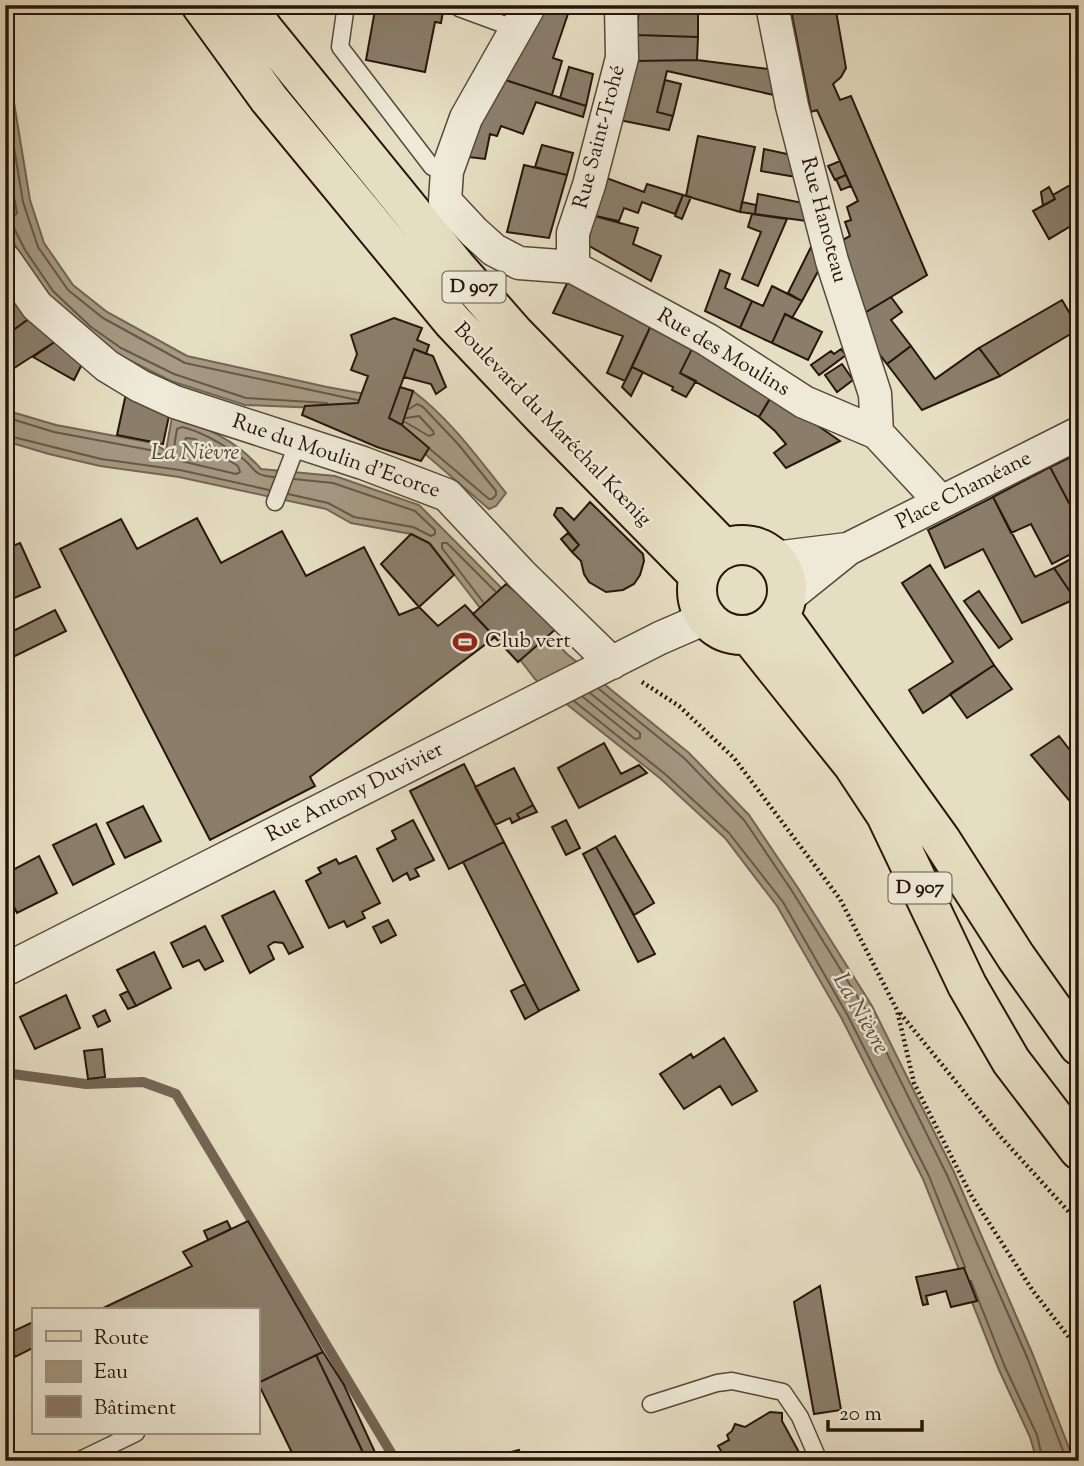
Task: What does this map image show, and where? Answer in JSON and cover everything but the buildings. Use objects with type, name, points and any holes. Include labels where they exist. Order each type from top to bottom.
[{"type":"main road","name":"Boulevard du Maréchal Kœnig","points":[[201,5],[277,108],[452,321],[552,427],[711,563]]},
{"type":"main road","name":"Boulevard du Maréchal Kœnig","points":[[247,5],[263,29],[457,268],[711,563]]},
{"type":"main road","points":[[737,545],[763,550],[774,558],[783,570],[787,584],[772,616],[725,632],[706,618],[699,605],[697,591],[711,563],[737,545]]},
{"type":"main road","name":"D 907","points":[[772,616],[941,841],[1016,957],[1079,1046]]},
{"type":"main road","name":"D 907","points":[[772,616],[853,765],[886,815],[967,985],[1011,1061],[1079,1150]]},
{"type":"street","name":"Rue Saint-Trohé","points":[[573,267],[573,233],[589,185],[622,58],[621,5]]},
{"type":"street","name":"Rue Hanoteau","points":[[772,5],[792,106],[832,261],[876,394],[877,433]]},
{"type":"street","points":[[523,17],[466,118],[447,171],[446,201],[494,250],[519,263],[573,267]]},
{"type":"street","name":"Rue du Moulin d'Ecorce","points":[[5,260],[37,306],[107,366],[140,386],[292,455],[363,463],[447,495],[522,575],[612,663]]},
{"type":"street","name":"Rue des Moulins","points":[[573,267],[708,340],[804,402],[877,433]]},
{"type":"street","points":[[877,433],[940,502]]},
{"type":"street","name":"Place Chaméane","points":[[772,616],[848,549],[1079,433]]},
{"type":"street","name":"Place Chaméane","points":[[774,558],[848,549]]},
{"type":"street","name":"Rue Antony Duvivier","points":[[5,970],[530,704],[706,618]]},
{"type":"lane","points":[[346,5],[340,47],[432,167],[447,171]]},
{"type":"lane","points":[[460,5],[460,8],[523,17]]},
{"type":"lane","points":[[275,502],[292,455]]},
{"type":"lane","points":[[651,1405],[716,1383],[732,1381],[783,1392],[800,1417],[818,1461]]},
{"type":"lane","points":[[78,1461],[134,1434]]},
{"type":"path","points":[[612,663],[678,706],[734,758],[840,898],[897,1010],[1000,1136],[1079,1223]]},
{"type":"path","points":[[897,1010],[914,1083],[971,1195],[1033,1291],[1079,1350]]},
{"type":"water","points":[[5,48],[30,200],[44,243],[73,285],[107,312],[187,356],[409,402],[413,391],[451,426],[506,493],[496,506],[489,509],[417,447],[318,408],[245,405],[171,381],[117,354],[87,333],[48,296],[19,253],[5,225]]},
{"type":"water","name":"La Nièvre","points":[[5,410],[56,425],[153,443],[166,451],[172,417],[221,436],[261,469],[335,476],[419,505],[567,654],[689,753],[749,815],[872,1006],[954,1172],[1033,1355],[1074,1461],[1037,1461],[1030,1437],[999,1370],[923,1179],[842,1019],[777,906],[725,838],[661,779],[535,679],[430,543],[411,534],[351,523],[326,509],[179,477],[100,466],[5,441]]},
{"type":"waterway","points":[[5,1073],[86,1084],[143,1082],[176,1094],[396,1461]]},
{"type":"place","name":"Club vert","points":[[465,642]]}]
